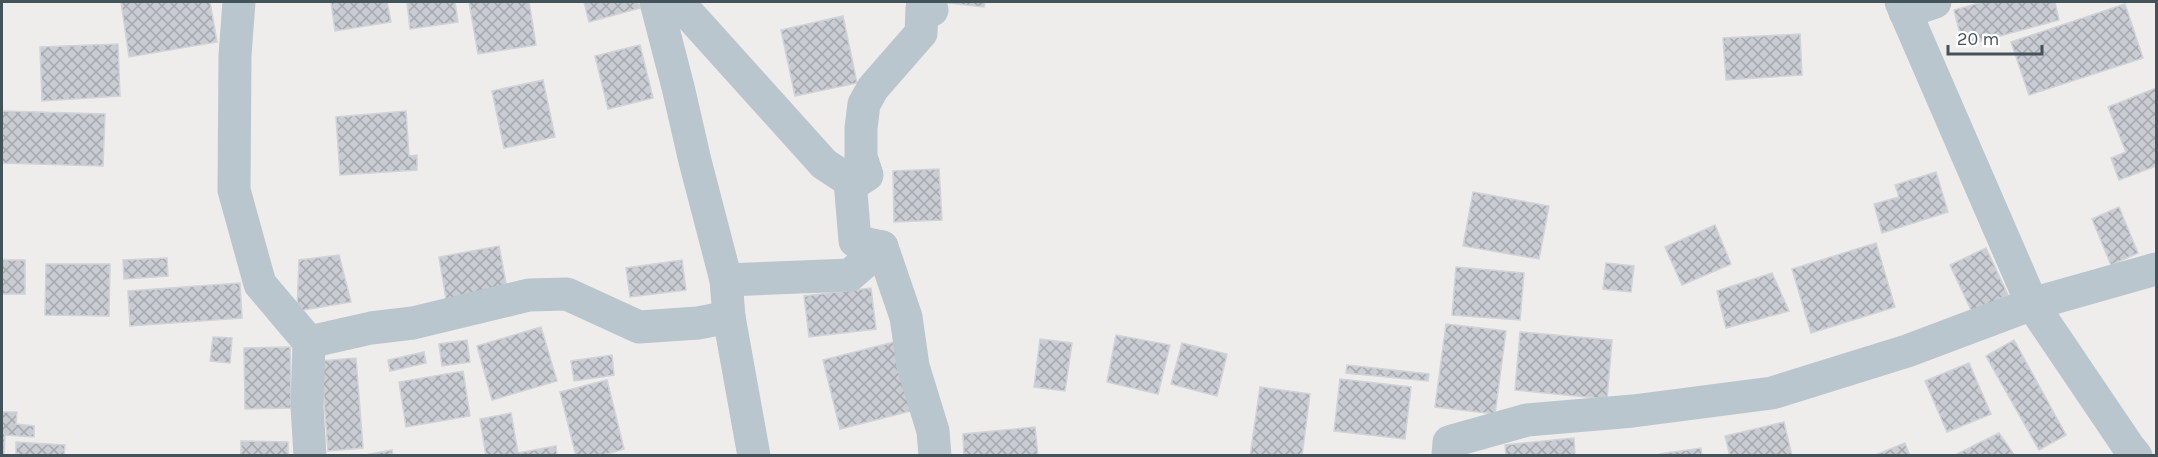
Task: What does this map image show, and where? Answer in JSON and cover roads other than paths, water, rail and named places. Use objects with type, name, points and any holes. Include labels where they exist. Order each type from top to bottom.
[{"type":"street","points":[[239,2],[235,55],[234,190],[260,284],[309,342],[307,405],[310,456]]},
{"type":"street","points":[[656,2],[694,161],[726,280],[729,317],[754,456]]},
{"type":"street","points":[[678,2],[824,164],[850,181],[855,241],[882,247]]},
{"type":"street","points":[[1914,5],[2032,304],[2136,456]]},
{"type":"street","points":[[850,186],[867,175],[861,157],[864,104],[873,88],[921,33],[922,8],[932,10]]},
{"type":"street","points":[[726,280],[850,275],[882,247]]},
{"type":"street","points":[[882,247],[906,316],[913,366],[933,432],[934,456]]},
{"type":"street","points":[[1448,456],[1449,442],[1527,420],[1633,411],[1772,393],[1907,351],[2032,304],[2157,269]]},
{"type":"street","points":[[309,342],[371,328],[412,323],[529,295],[567,294],[639,327],[698,323],[729,317]]}]
